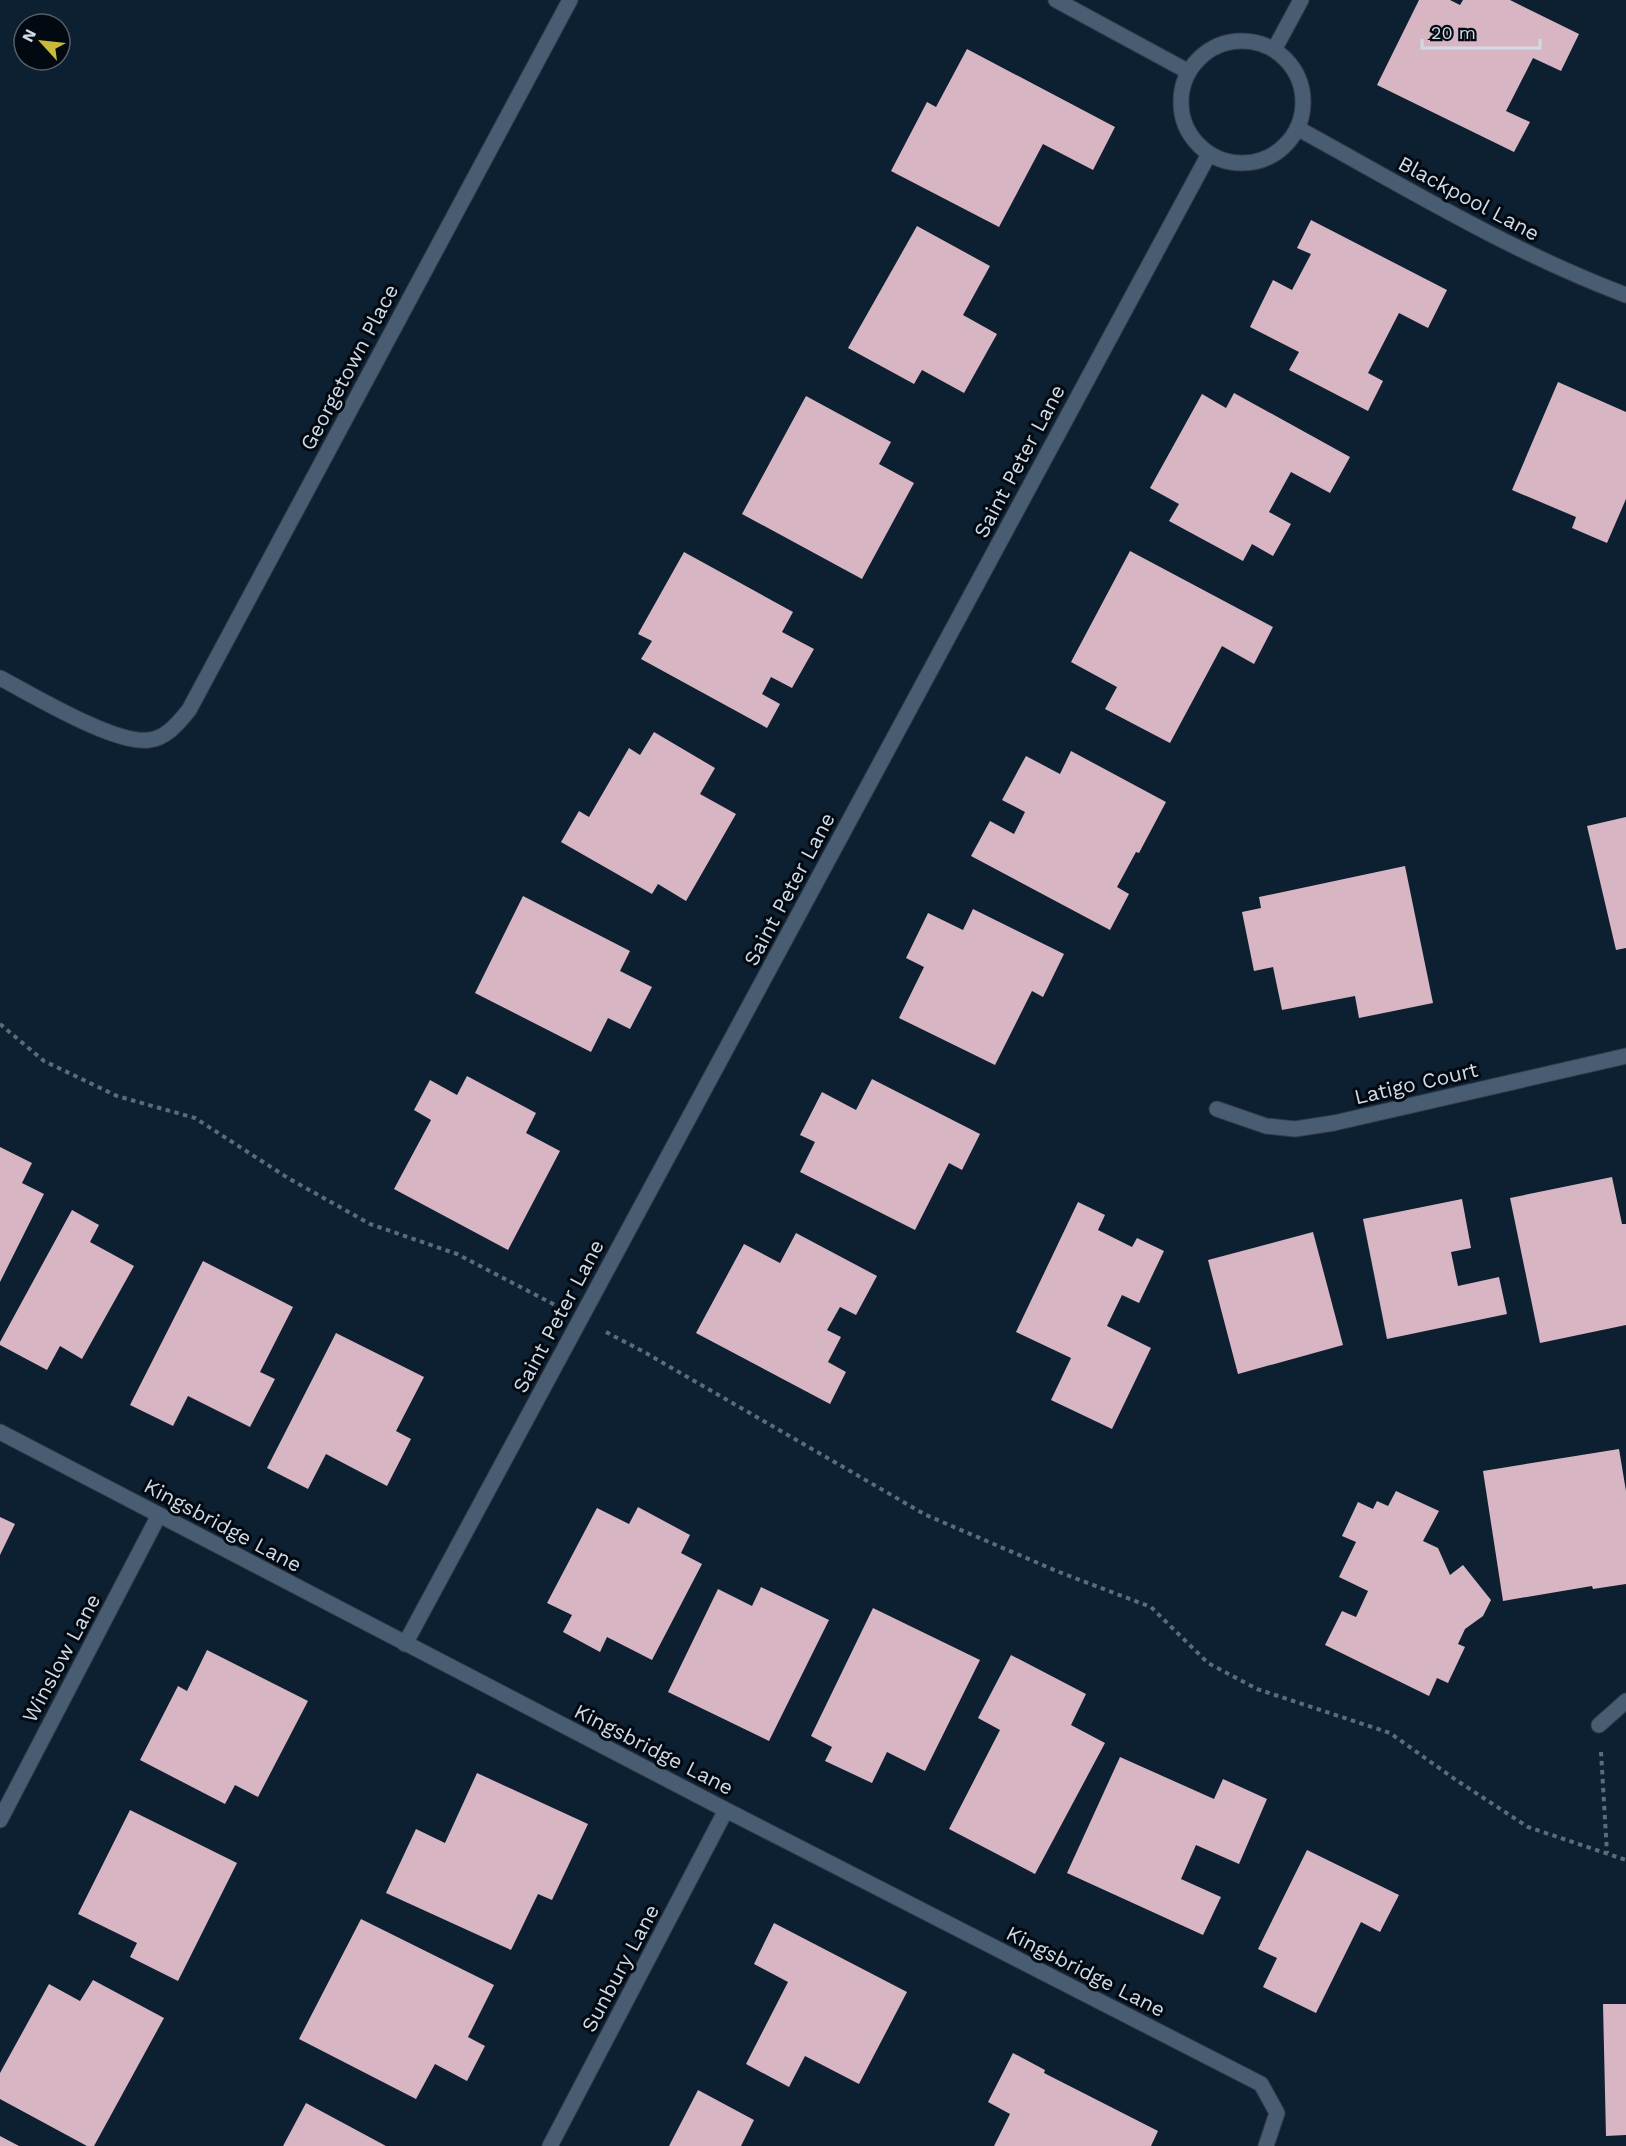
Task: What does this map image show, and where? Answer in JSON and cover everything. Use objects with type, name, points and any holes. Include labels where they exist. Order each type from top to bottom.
[{"type":"street","name":"Georgetown Place","points":[[0,678],[121,737],[150,740],[171,730],[189,710],[570,0]]},
{"type":"street","points":[[1056,0],[1189,72]]},
{"type":"street","points":[[1274,50],[1301,0]]},
{"type":"street","points":[[1243,41],[1274,50],[1288,61],[1298,76],[1303,94],[1303,112],[1288,143],[1274,154],[1259,161],[1242,163],[1225,161],[1209,153],[1189,132],[1183,117],[1183,87],[1189,72],[1212,50],[1227,43],[1243,41]]},
{"type":"street","name":"Blackpool Lane","points":[[1297,128],[1531,255],[1580,278],[1626,295]]},
{"type":"street","name":"Saint Peter Lane","points":[[405,1644],[1209,153]]},
{"type":"street","name":"Latigo Court","points":[[1217,1109],[1266,1126],[1295,1129],[1334,1123],[1626,1056]]},
{"type":"street","name":"Kingsbridge Lane","points":[[0,1432],[726,1810],[1261,2084],[1277,2113],[1266,2146]]},
{"type":"street","name":"Winslow Lane","points":[[0,1820],[159,1515]]},
{"type":"street","points":[[1599,1725],[1626,1701]]},
{"type":"street","name":"Sunbury Lane","points":[[550,2146],[726,1810]]},
{"type":"path","points":[[0,1024],[44,1061],[117,1096],[195,1118],[288,1178],[370,1224],[457,1254],[580,1318],[646,1353],[926,1515],[1059,1572],[1150,1607],[1208,1663],[1257,1689],[1390,1733],[1528,1827],[1626,1860]]},
{"type":"path","points":[[1599,1725],[1607,1853]]},
{"type":"building","points":[[1419,0],[1450,0],[1460,5],[1463,0],[1510,0],[1579,34],[1561,71],[1533,58],[1506,111],[1530,122],[1514,152],[1377,85]]},
{"type":"building","points":[[967,49],[1115,127],[1093,170],[1043,144],[999,227],[891,171],[927,102],[936,107]]},
{"type":"building","points":[[1311,220],[1447,290],[1428,328],[1399,313],[1368,373],[1383,381],[1368,411],[1289,370],[1299,352],[1250,327],[1273,280],[1292,290],[1311,254],[1297,248]]},
{"type":"building","points":[[917,226],[990,266],[963,315],[997,334],[964,393],[922,370],[914,384],[848,348]]},
{"type":"building","points":[[1558,382],[1626,412],[1626,499],[1607,543],[1572,528],[1576,517],[1512,490]]},
{"type":"building","points":[[1234,393],[1350,457],[1330,493],[1291,472],[1269,512],[1291,524],[1273,556],[1252,544],[1243,561],[1169,521],[1179,504],[1150,488],[1202,394],[1226,408]]},
{"type":"building","points":[[806,396],[891,442],[879,464],[914,483],[862,579],[742,514]]},
{"type":"building","points":[[1130,551],[1273,627],[1254,664],[1222,646],[1170,743],[1105,709],[1117,687],[1071,662]]},
{"type":"building","points":[[684,552],[793,612],[782,632],[814,649],[792,688],[771,677],[762,694],[780,704],[767,728],[641,659],[652,641],[638,634]]},
{"type":"building","points":[[654,732],[715,768],[700,794],[736,814],[686,901],[658,884],[652,894],[561,842],[579,811],[589,817],[629,748],[640,755]]},
{"type":"building","points":[[1071,751],[1166,802],[1139,853],[1136,852],[1117,887],[1129,894],[1110,930],[971,856],[990,821],[1014,834],[1025,812],[1002,800],[1026,756],[1060,774]]},
{"type":"building","points":[[1626,817],[1626,948],[1616,950],[1587,826]]},
{"type":"building","points":[[1405,866],[1433,1003],[1359,1018],[1355,996],[1282,1010],[1273,967],[1254,971],[1242,912],[1261,908],[1259,897]]},
{"type":"building","points":[[523,896],[630,951],[620,971],[652,987],[630,1029],[608,1018],[591,1052],[475,993]]},
{"type":"building","points":[[973,909],[1064,954],[1043,997],[1032,991],[995,1065],[899,1018],[924,967],[906,958],[928,913],[963,930]]},
{"type":"building","points":[[467,1076],[536,1113],[526,1133],[560,1151],[508,1250],[394,1189],[431,1120],[414,1110],[430,1080],[457,1095]]},
{"type":"building","points":[[872,1079],[980,1134],[962,1170],[949,1163],[915,1230],[800,1172],[815,1142],[800,1135],[822,1092],[856,1110]]},
{"type":"building","points":[[0,1147],[32,1163],[22,1183],[44,1194],[0,1282]]},
{"type":"building","points":[[1612,1177],[1622,1224],[1626,1224],[1626,1325],[1540,1343],[1510,1198]]},
{"type":"building","points":[[1462,1199],[1471,1248],[1451,1252],[1458,1286],[1499,1277],[1507,1314],[1387,1339],[1363,1219]]},
{"type":"building","points":[[1078,1202],[1105,1215],[1098,1230],[1132,1247],[1137,1238],[1164,1251],[1139,1303],[1122,1295],[1107,1326],[1151,1348],[1112,1429],[1051,1400],[1071,1358],[1016,1332]]},
{"type":"building","points":[[72,1210],[99,1225],[90,1242],[134,1266],[82,1359],[60,1346],[47,1370],[0,1345],[0,1342]]},
{"type":"building","points":[[1313,1232],[1343,1345],[1238,1374],[1208,1260]]},
{"type":"building","points":[[796,1233],[877,1276],[856,1315],[840,1307],[827,1330],[841,1337],[828,1362],[846,1372],[830,1404],[696,1333],[744,1244],[780,1263]]},
{"type":"building","points":[[203,1261],[293,1307],[260,1372],[275,1379],[250,1427],[188,1396],[173,1426],[130,1405]]},
{"type":"building","points":[[336,1333],[424,1377],[396,1431],[411,1439],[387,1486],[326,1454],[308,1489],[267,1468]]},
{"type":"building","points":[[1619,1449],[1626,1491],[1626,1584],[1593,1589],[1592,1586],[1503,1601],[1483,1471]]},
{"type":"building","points":[[1396,1491],[1439,1511],[1423,1541],[1438,1548],[1450,1575],[1463,1565],[1491,1600],[1483,1616],[1465,1629],[1458,1644],[1465,1647],[1448,1683],[1437,1678],[1429,1696],[1325,1645],[1342,1611],[1356,1617],[1368,1591],[1339,1577],[1356,1542],[1342,1536],[1358,1502],[1373,1509],[1377,1501],[1388,1506]]},
{"type":"building","points":[[638,1507],[690,1535],[681,1553],[702,1564],[652,1660],[607,1637],[600,1652],[563,1632],[572,1615],[547,1603],[597,1508],[629,1524]]},
{"type":"building","points":[[0,1517],[15,1524],[0,1555]]},
{"type":"building","points":[[761,1587],[829,1620],[769,1741],[668,1692],[718,1589],[752,1606]]},
{"type":"building","points":[[873,1608],[980,1660],[925,1771],[887,1752],[872,1783],[825,1761],[832,1747],[811,1736]]},
{"type":"building","points":[[207,1650],[308,1701],[258,1797],[235,1785],[225,1804],[140,1760],[178,1686],[187,1691]]},
{"type":"building","points":[[1011,1655],[1086,1694],[1071,1725],[1105,1743],[1035,1874],[949,1829],[1000,1730],[978,1718]]},
{"type":"building","points":[[1120,1757],[1214,1799],[1223,1779],[1267,1799],[1239,1864],[1196,1845],[1181,1879],[1221,1897],[1203,1935],[1067,1873]]},
{"type":"building","points":[[477,1773],[588,1824],[552,1900],[538,1894],[511,1950],[386,1893],[416,1829],[445,1843]]},
{"type":"building","points":[[130,1810],[237,1863],[178,1981],[130,1957],[137,1943],[78,1914]]},
{"type":"building","points":[[1307,1850],[1399,1895],[1380,1932],[1361,1922],[1316,2013],[1263,1987],[1277,1958],[1258,1949]]},
{"type":"building","points":[[361,1919],[494,1985],[468,2037],[485,2046],[467,2081],[435,2064],[416,2099],[299,2039]]},
{"type":"building","points":[[774,1923],[907,1992],[859,2084],[805,2056],[789,2087],[746,2064],[788,1982],[754,1964]]},
{"type":"building","points":[[93,1980],[164,2018],[94,2146],[87,2146],[0,2099],[0,2073],[49,1984],[80,2001]]},
{"type":"building","points":[[1603,2004],[1626,2004],[1626,2135],[1606,2136]]},
{"type":"building","points":[[1013,2053],[1045,2070],[1044,2073],[1158,2131],[1151,2146],[994,2146],[1010,2114],[988,2102]]},
{"type":"building","points":[[698,2090],[754,2120],[741,2146],[669,2146]]},
{"type":"building","points":[[306,2103],[386,2146],[283,2146]]},
{"type":"building","points":[[0,2136],[19,2146],[0,2146]]}]
